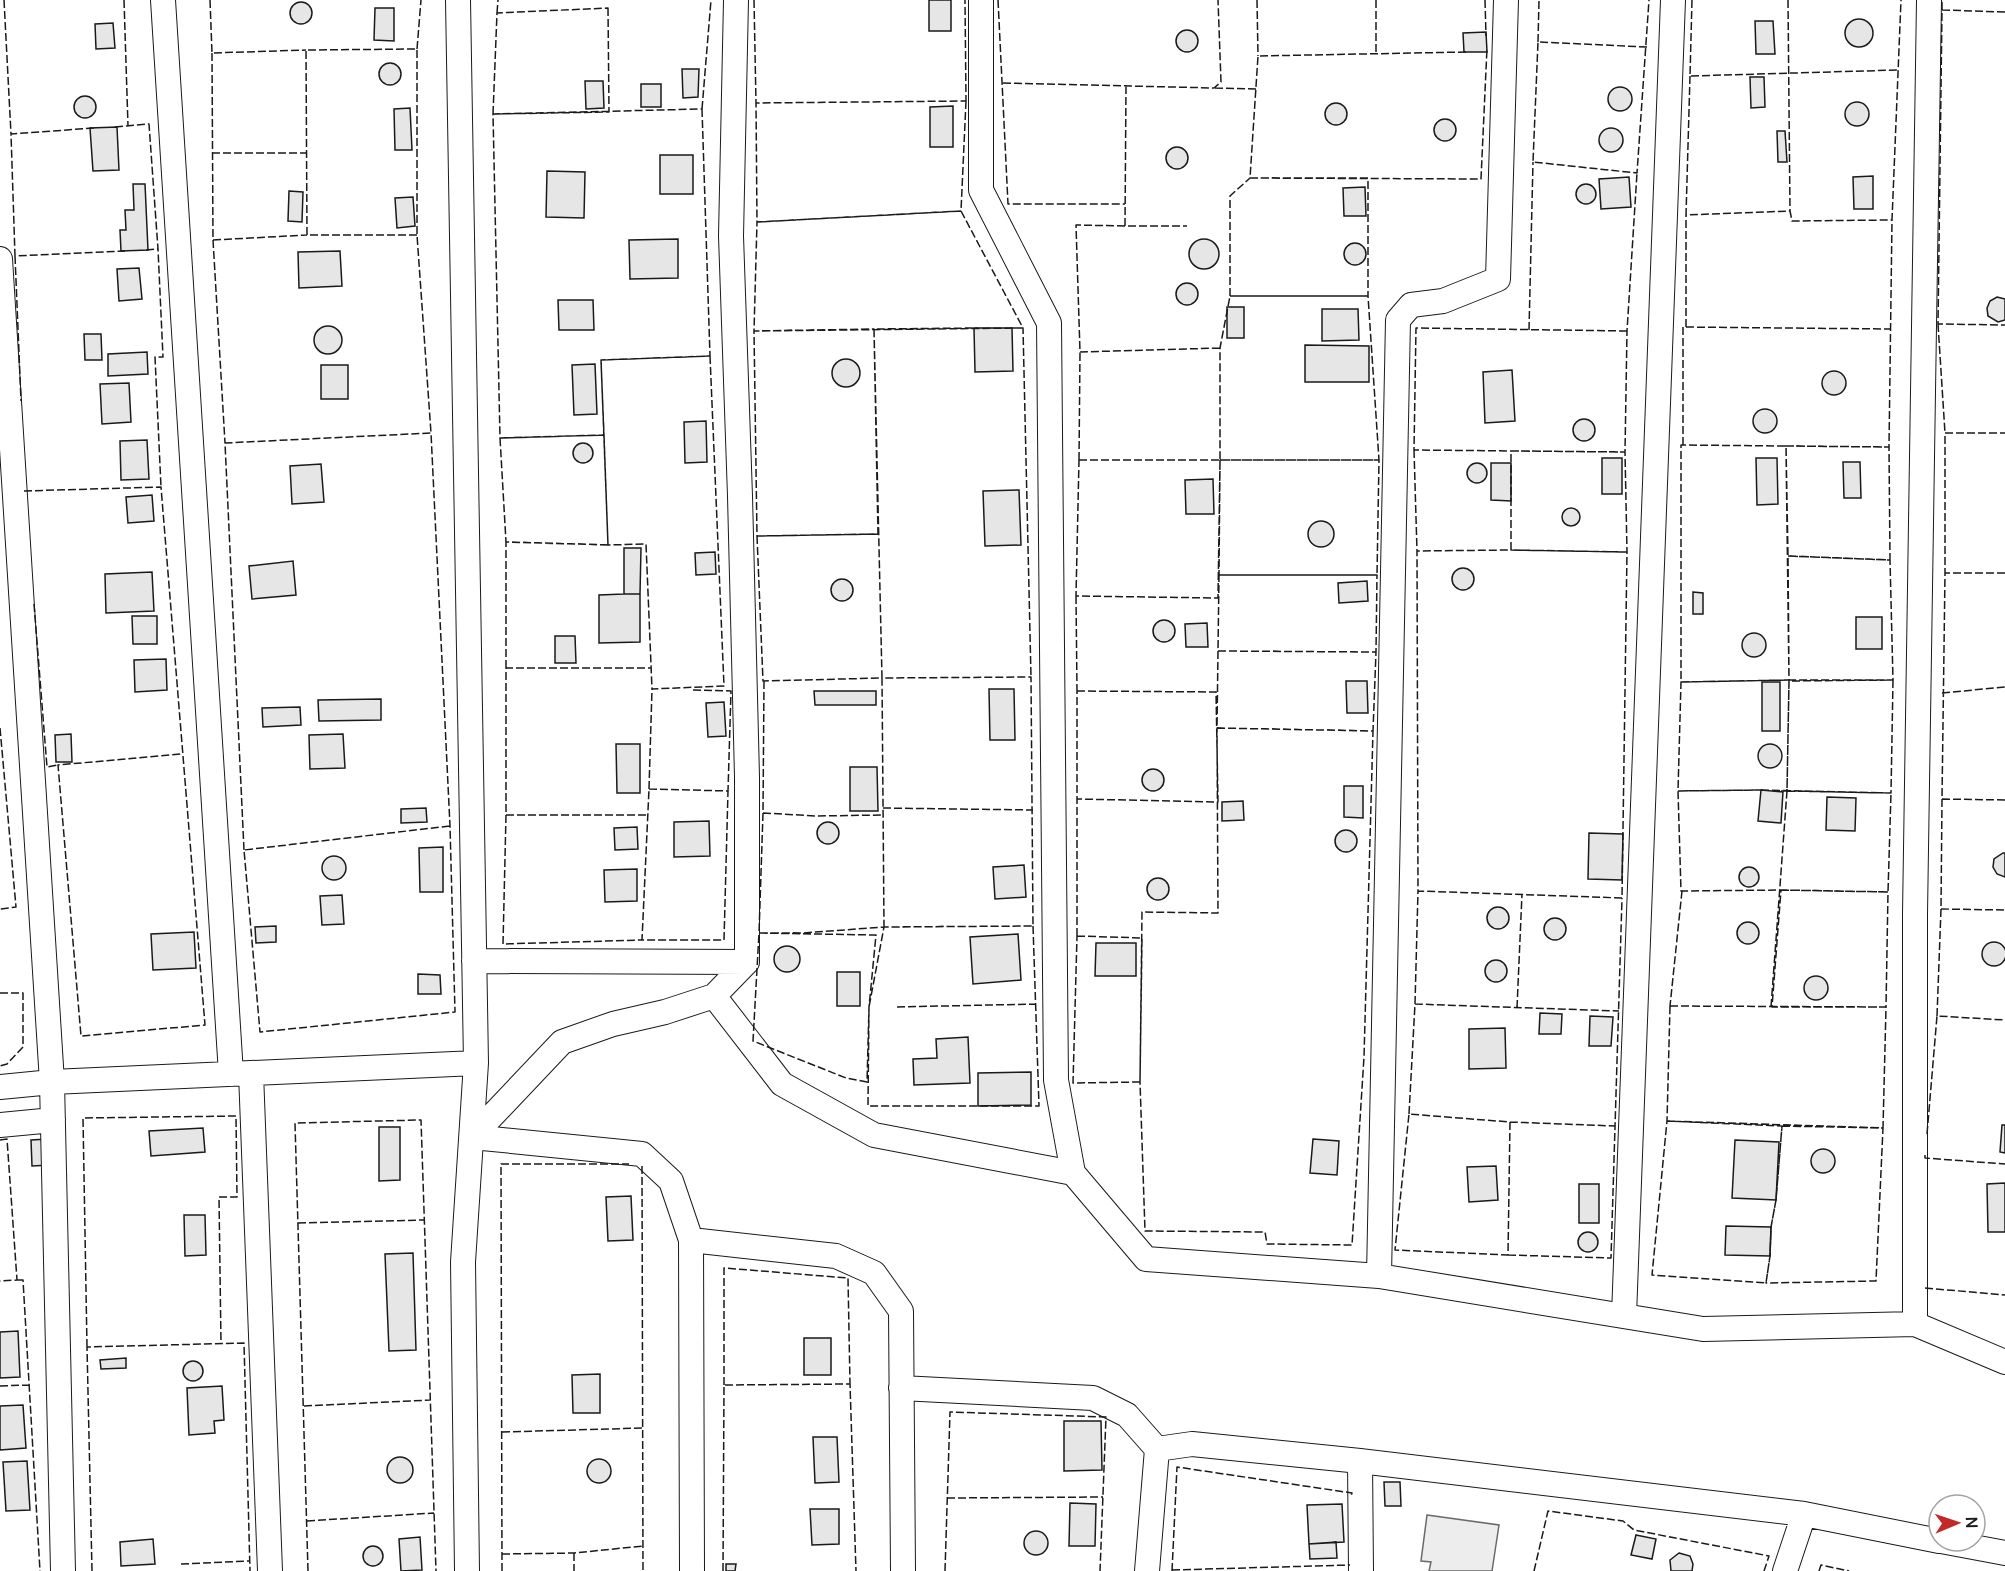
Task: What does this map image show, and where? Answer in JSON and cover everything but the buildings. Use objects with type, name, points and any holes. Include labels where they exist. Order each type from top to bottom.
[{"type":"street","points":[[163,0],[241,1074],[270,1571]]},
{"type":"street","points":[[458,0],[476,1062],[463,1262],[467,1571]]},
{"type":"street","points":[[472,1137],[562,1042],[613,1024],[664,1012],[714,996],[747,962],[746,742],[731,236],[736,0]]},
{"type":"street","points":[[981,0],[981,190],[1049,323],[1056,1080],[1073,1173],[1146,1259],[1379,1276],[1703,1329],[1915,1324],[2005,1362]]},
{"type":"street","points":[[1379,1276],[1398,320],[1411,305],[1443,301],[1498,279],[1506,0]]},
{"type":"street","points":[[1624,1316],[1673,0]]},
{"type":"street","points":[[1915,1324],[1915,914],[1929,0]]},
{"type":"street","points":[[0,259],[52,1082],[63,1571]]},
{"type":"street","points":[[474,961],[747,962]]},
{"type":"street","points":[[714,996],[782,1084],[874,1135],[1073,1173]]},
{"type":"street","points":[[0,1086],[476,1062]]},
{"type":"street","points":[[0,1125],[53,1120]]},
{"type":"street","points":[[472,1137],[642,1154],[671,1181],[691,1240],[692,1571]]},
{"type":"street","points":[[691,1240],[836,1256],[874,1273],[901,1311],[903,1571]]},
{"type":"street","points":[[901,1388],[1093,1398],[1127,1415],[1157,1449],[1147,1571]]},
{"type":"street","points":[[1157,1449],[1192,1444],[1360,1461],[1804,1514],[1927,1538]]},
{"type":"street","points":[[1360,1461],[1361,1571]]},
{"type":"street","points":[[1785,1571],[1804,1514]]},
{"type":"street","points":[[1987,1550],[2005,1553]]},
{"type":"shaded area","points":[[1427,1515],[1499,1525],[1492,1571],[1429,1571],[1431,1562],[1421,1561]]},
{"type":"fence","points":[[4,0],[11,134]]},
{"type":"fence","points":[[124,0],[128,126]]},
{"type":"fence","points":[[210,0],[212,53],[306,50]]},
{"type":"fence","points":[[417,49],[421,0]]},
{"type":"fence","points":[[497,13],[498,0]]},
{"type":"fence","points":[[702,109],[711,0]]},
{"type":"fence","points":[[754,0],[757,103]]},
{"type":"fence","points":[[964,101],[966,101],[965,0]]},
{"type":"fence","points":[[998,0],[1008,204],[1125,204]]},
{"type":"fence","points":[[1003,83],[1214,88],[1221,82],[1218,0]]},
{"type":"fence","points":[[1257,0],[1258,56]]},
{"type":"fence","points":[[1376,0],[1376,53]]},
{"type":"fence","points":[[1485,0],[1486,36]]},
{"type":"fence","points":[[1538,42],[1539,0]]},
{"type":"fence","points":[[1647,47],[1538,42],[1533,162],[1637,173],[1649,0]]},
{"type":"fence","points":[[1692,0],[1690,76],[1898,70]]},
{"type":"fence","points":[[1788,0],[1790,211]]},
{"type":"fence","points":[[1785,446],[1889,447],[1892,220],[1901,0]]},
{"type":"fence","points":[[1942,0],[1942,10]]},
{"type":"fence","points":[[608,8],[609,112],[493,114],[497,13],[608,8]]},
{"type":"fence","points":[[2005,12],[1942,10],[1938,324],[2005,325]]},
{"type":"fence","points":[[1466,52],[1258,56],[1250,178],[1481,179],[1487,48]]},
{"type":"fence","points":[[417,235],[307,235],[306,50],[417,49],[417,235],[431,433]]},
{"type":"fence","points":[[212,53],[213,240],[307,235]]},
{"type":"fence","points":[[1690,76],[1686,215],[1790,211],[1792,221],[1892,220]]},
{"type":"fence","points":[[1126,86],[1125,226],[1187,226]]},
{"type":"fence","points":[[1215,88],[1257,89]]},
{"type":"fence","points":[[966,101],[961,211],[757,222],[756,103],[966,101]]},
{"type":"fence","points":[[702,109],[710,356],[601,360],[604,435],[500,438],[493,114],[702,109]]},
{"type":"fence","points":[[115,127],[149,124],[163,357],[155,357],[161,487]]},
{"type":"fence","points":[[94,128],[11,134],[15,256],[125,251]]},
{"type":"fence","points":[[212,153],[306,153]]},
{"type":"fence","points":[[1529,330],[1533,162]]},
{"type":"fence","points":[[1627,331],[1416,328],[1414,450],[1625,452],[1627,331],[1637,173]]},
{"type":"fence","points":[[1250,178],[1368,178],[1368,296],[1230,296],[1230,196],[1250,178]]},
{"type":"fence","points":[[961,211],[1023,328],[754,331],[757,222],[961,211]]},
{"type":"fence","points":[[1686,215],[1686,327]]},
{"type":"fence","points":[[1125,226],[1076,225],[1080,352],[1220,348]]},
{"type":"fence","points":[[213,240],[225,443]]},
{"type":"fence","points":[[146,250],[158,249]]},
{"type":"fence","points":[[15,256],[21,401]]},
{"type":"fence","points":[[1230,296],[1368,296],[1379,460],[1220,460],[1220,348],[1230,296]]},
{"type":"fence","points":[[1938,324],[1945,433]]},
{"type":"fence","points":[[1683,445],[1683,327],[1890,329]]},
{"type":"fence","points":[[878,534],[757,536],[763,681],[882,678],[874,329],[977,328]]},
{"type":"fence","points":[[1010,328],[1023,328],[1031,677]]},
{"type":"fence","points":[[874,329],[878,534],[757,536],[754,331],[874,329]]},
{"type":"fence","points":[[1079,460],[1080,352]]},
{"type":"fence","points":[[710,356],[724,686],[652,689],[646,544],[608,545],[601,360],[710,356]]},
{"type":"fence","points":[[244,850],[225,443],[431,433],[450,826],[455,1012],[260,1032],[244,850],[450,826]]},
{"type":"fence","points":[[1948,573],[1945,573],[1945,433],[2005,433]]},
{"type":"fence","points":[[604,435],[608,545],[506,542],[500,438],[604,435]]},
{"type":"fence","points":[[1781,791],[1787,791],[1789,680],[1786,446],[1681,445],[1681,682],[1789,680]]},
{"type":"fence","points":[[1786,446],[1889,447],[1890,560],[1788,556],[1786,446]]},
{"type":"fence","points":[[1414,450],[1417,551]]},
{"type":"fence","points":[[1511,451],[1625,452],[1627,552],[1511,550],[1511,451]]},
{"type":"fence","points":[[1079,460],[1220,460],[1218,598],[1076,596],[1079,460]]},
{"type":"fence","points":[[1220,460],[1379,460],[1377,575],[1219,575],[1220,460]]},
{"type":"fence","points":[[24,491],[161,487],[205,1025],[81,1036],[58,765],[181,754]]},
{"type":"fence","points":[[506,668],[506,542],[611,545]]},
{"type":"fence","points":[[1511,550],[1627,552],[1622,898],[1418,891],[1417,551],[1511,550]]},
{"type":"fence","points":[[1788,556],[1890,560],[1893,680],[1789,680],[1788,556]]},
{"type":"fence","points":[[2005,573],[1945,573],[1942,799],[2005,800]]},
{"type":"fence","points":[[1219,575],[1377,575],[1376,652],[1218,651],[1219,575]]},
{"type":"fence","points":[[1076,596],[1077,691]]},
{"type":"fence","points":[[34,604],[47,767],[58,765]]},
{"type":"fence","points":[[1218,651],[1376,652],[1373,731],[1217,728],[1218,651]]},
{"type":"fence","points":[[646,815],[506,815],[506,668],[651,668]]},
{"type":"fence","points":[[763,813],[759,933],[803,933],[884,927],[1033,926],[1031,677],[882,678],[884,927]]},
{"type":"fence","points":[[1763,790],[1678,791],[1681,682],[1789,680]]},
{"type":"fence","points":[[1893,680],[1891,793],[1787,791],[1789,681],[1893,680]]},
{"type":"fence","points":[[764,681],[763,813],[817,816],[883,815]]},
{"type":"fence","points":[[1942,693],[2005,687]]},
{"type":"fence","points":[[649,789],[652,689],[654,689]]},
{"type":"fence","points":[[693,690],[731,691],[728,791]]},
{"type":"fence","points":[[1077,691],[1216,692],[1218,802],[1077,799],[1077,691]]},
{"type":"fence","points":[[0,728],[16,907],[0,909]]},
{"type":"fence","points":[[1217,728],[1373,731],[1364,1057],[1352,1245],[1267,1244],[1265,1232],[1145,1231],[1140,1082],[1142,912],[1218,913],[1217,728]]},
{"type":"fence","points":[[649,789],[728,791],[724,940],[642,940],[649,789]]},
{"type":"fence","points":[[1761,790],[1891,793],[1888,892],[1681,891],[1678,791],[1761,790]]},
{"type":"fence","points":[[1771,1007],[1787,791]]},
{"type":"fence","points":[[1077,799],[1077,936]]},
{"type":"fence","points":[[1942,799],[1941,909],[2005,910]]},
{"type":"fence","points":[[883,808],[1033,810]]},
{"type":"fence","points":[[506,815],[503,944],[642,940]]},
{"type":"fence","points":[[1781,890],[1888,892],[1886,1007],[1772,1007],[1781,890]]},
{"type":"fence","points":[[1415,1004],[1418,891]]},
{"type":"fence","points":[[1672,1006],[1670,1006],[1682,891]]},
{"type":"fence","points":[[1517,1008],[1522,894]]},
{"type":"fence","points":[[1508,1255],[1611,1258],[1622,898]]},
{"type":"fence","points":[[1937,1016],[1941,909]]},
{"type":"fence","points":[[1033,926],[1039,1106],[868,1106],[869,1007],[884,927],[1033,926]]},
{"type":"fence","points":[[759,933],[876,935],[869,1007],[867,1082],[846,1078],[753,1041],[759,933]]},
{"type":"fence","points":[[1077,936],[1142,938],[1140,1082],[1073,1083],[1077,936]]},
{"type":"fence","points":[[0,993],[23,993],[23,1047],[7,1064],[0,1066]]},
{"type":"fence","points":[[897,1007],[1036,1004]]},
{"type":"fence","points":[[1409,1114],[1415,1004],[1619,1011]]},
{"type":"fence","points":[[1670,1006],[1886,1007],[1883,1128],[1667,1121],[1670,1006]]},
{"type":"fence","points":[[1927,1134],[1937,1016],[2005,1020]]},
{"type":"fence","points":[[1510,1122],[1508,1255],[1395,1250],[1409,1114],[1510,1122],[1615,1126]]},
{"type":"fence","points":[[87,1347],[83,1118],[236,1116],[237,1197],[219,1197],[221,1344]]},
{"type":"fence","points":[[308,1571],[295,1123],[421,1120],[436,1571]]},
{"type":"fence","points":[[1667,1121],[1782,1126],[1766,1283],[1652,1275],[1667,1121]]},
{"type":"fence","points":[[1782,1126],[1883,1128],[1876,1281],[1766,1283],[1782,1126]]},
{"type":"fence","points":[[0,1140],[7,1139],[17,1280],[0,1281]]},
{"type":"fence","points":[[1925,1155],[1925,1158],[2005,1164]]},
{"type":"fence","points":[[502,1571],[501,1164],[629,1164]]},
{"type":"fence","points":[[642,1166],[643,1571]]},
{"type":"fence","points":[[298,1223],[424,1220]]},
{"type":"fence","points":[[724,1385],[724,1268],[848,1278],[850,1384]]},
{"type":"fence","points":[[17,1280],[23,1280],[40,1571]]},
{"type":"fence","points":[[1925,1288],[2005,1295]]},
{"type":"fence","points":[[92,1571],[87,1347],[244,1343],[250,1571]]},
{"type":"fence","points":[[723,1571],[724,1385],[850,1384],[856,1571]]},
{"type":"fence","points":[[0,1386],[29,1385]]},
{"type":"fence","points":[[304,1406],[430,1400]]},
{"type":"fence","points":[[945,1571],[950,1412],[1106,1417],[1100,1571]]},
{"type":"fence","points":[[502,1432],[643,1428]]},
{"type":"fence","points":[[1172,1571],[1177,1467],[1352,1493],[1351,1496]]},
{"type":"fence","points":[[947,1498],[1103,1497]]},
{"type":"fence","points":[[1534,1571],[1548,1511],[1623,1521],[1634,1530],[1769,1556],[1764,1571]]},
{"type":"fence","points":[[307,1521],[434,1513]]},
{"type":"fence","points":[[502,1554],[574,1553],[643,1546]]},
{"type":"fence","points":[[574,1553],[574,1571]]},
{"type":"fence","points":[[181,1564],[249,1561]]},
{"type":"fence","points":[[1172,1570],[1350,1565]]},
{"type":"fence","points":[[1819,1571],[1821,1565],[1849,1571]]}]
